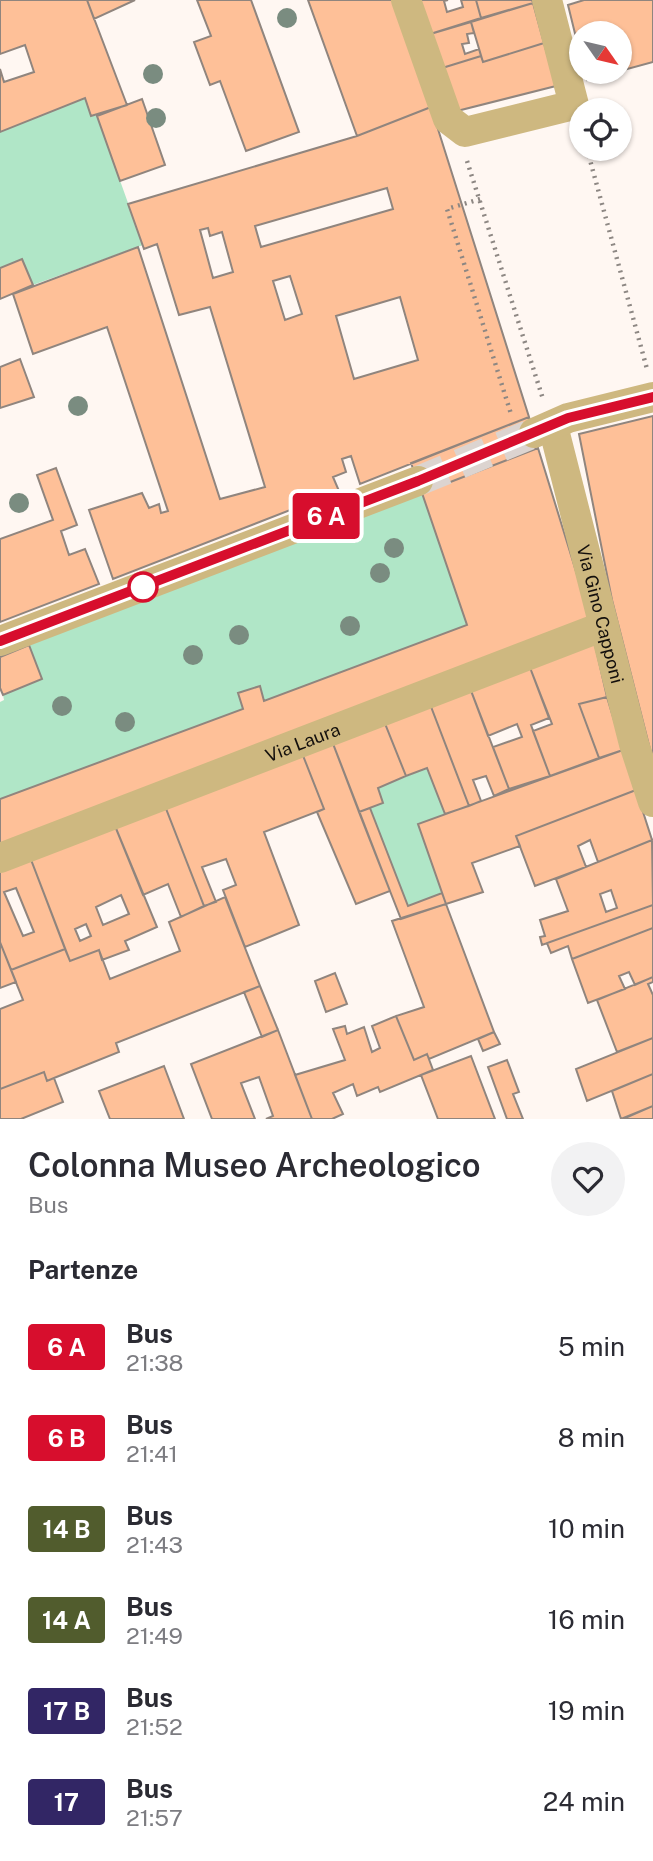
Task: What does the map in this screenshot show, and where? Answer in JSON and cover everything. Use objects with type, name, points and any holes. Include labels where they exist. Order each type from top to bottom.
[{"type":"street","points":[[406,0],[448,119],[465,132],[575,105],[547,0]]},
{"type":"street","points":[[538,419],[568,418],[651,387]]},
{"type":"street","name":"Via Gino Capponi","points":[[538,419],[604,626],[653,802]]},
{"type":"street","points":[[0,641],[418,481]]},
{"type":"street","name":"Via Laura","points":[[0,858],[604,626]]},
{"type":"path","points":[[462,156],[469,163],[480,199],[538,419],[512,415],[447,209],[480,199]]},
{"type":"path","points":[[590,161],[651,387]]},
{"type":"green space","points":[[85,98],[91,116],[97,116],[143,245],[33,285],[22,259],[0,268],[0,132]]},
{"type":"green space","points":[[422,493],[467,625],[264,701],[260,686],[238,693],[243,709],[0,799],[0,702],[4,700],[3,695],[42,679],[29,645]]},
{"type":"green space","points":[[427,768],[445,814],[419,824],[442,893],[408,906],[370,808],[382,803],[378,788]]},
{"type":"building","points":[[0,0],[87,0],[127,105],[91,116],[85,98],[0,132],[0,69],[4,82],[34,72],[25,45],[0,54]]},
{"type":"building","points":[[87,0],[135,0],[94,19]]},
{"type":"building","points":[[197,0],[251,0],[299,132],[246,151],[220,81],[210,85],[194,42],[211,36]]},
{"type":"building","points":[[308,0],[394,0],[431,107],[357,136]]},
{"type":"building","points":[[419,0],[448,0],[444,1],[447,12],[463,7],[461,0],[476,0],[481,18],[427,35]]},
{"type":"building","points":[[476,0],[532,0],[533,3],[481,18]]},
{"type":"building","points":[[584,0],[653,0],[653,62],[632,68],[632,21],[572,21],[568,5]]},
{"type":"building","points":[[533,3],[544,43],[483,62],[471,22]]},
{"type":"building","points":[[471,22],[474,33],[467,34],[469,43],[462,44],[465,54],[479,49],[481,56],[439,69],[427,35]]},
{"type":"building","points":[[544,43],[556,86],[453,112],[439,69],[481,56],[483,62]]},
{"type":"building","points":[[142,99],[165,165],[120,181],[97,116]]},
{"type":"building","points":[[431,107],[529,417],[360,484],[351,456],[342,459],[346,472],[333,477],[339,491],[113,579],[89,510],[142,493],[149,508],[159,504],[161,513],[168,511],[107,327],[33,354],[13,294],[138,247],[220,499],[265,487],[210,307],[179,315],[157,244],[144,249],[128,204],[357,136]],"holes":[[[387,188],[393,209],[261,247],[255,226]],[[208,228],[210,236],[222,232],[233,272],[213,278],[200,230]],[[290,276],[302,314],[285,320],[273,281]],[[400,297],[418,360],[354,379],[336,316]]]},
{"type":"building","points":[[22,259],[33,285],[0,299],[0,268]]},
{"type":"building","points":[[20,359],[34,397],[0,408],[0,367]]},
{"type":"building","points":[[653,416],[653,761],[612,600],[579,434]]},
{"type":"building","points":[[529,417],[538,448],[422,493],[411,463]]},
{"type":"building","points":[[538,448],[591,620],[0,849],[0,799],[243,709],[238,693],[260,686],[264,701],[467,625],[422,493]]},
{"type":"building","points":[[56,468],[77,525],[61,531],[69,555],[85,549],[99,584],[0,622],[0,539],[53,520],[37,475]]},
{"type":"building","points":[[594,640],[607,697],[579,704],[599,758],[550,776],[533,731],[552,724],[529,665]]},
{"type":"building","points":[[29,645],[42,679],[3,695],[0,688],[0,657]]},
{"type":"building","points":[[529,665],[549,718],[531,725],[550,776],[509,789],[493,747],[522,737],[517,724],[488,736],[470,688]]},
{"type":"building","points":[[470,688],[509,789],[494,796],[486,776],[473,780],[481,801],[469,806],[430,704]]},
{"type":"building","points":[[607,697],[623,750],[599,758],[579,704]]},
{"type":"building","points":[[430,704],[469,806],[445,814],[427,768],[406,776],[384,721]]},
{"type":"building","points":[[384,721],[406,776],[378,788],[383,803],[359,812],[332,741]]},
{"type":"building","points":[[332,741],[390,891],[356,904],[317,812],[324,809],[302,753]]},
{"type":"building","points":[[623,750],[636,790],[516,836],[520,846],[472,863],[483,892],[446,904],[418,824]]},
{"type":"building","points":[[302,753],[324,809],[264,832],[299,925],[245,947],[223,890],[236,885],[226,859],[202,867],[216,902],[204,906],[165,806]]},
{"type":"building","points":[[636,790],[652,840],[598,862],[590,840],[578,846],[586,867],[535,886],[516,836]]},
{"type":"building","points":[[165,806],[204,906],[181,917],[168,884],[143,895],[115,826]]},
{"type":"building","points":[[370,808],[408,906],[442,893],[446,904],[401,919],[359,812]]},
{"type":"building","points":[[115,826],[157,927],[125,941],[129,950],[102,960],[99,950],[70,961],[30,857]],"holes":[[[121,895],[129,914],[103,925],[96,907]],[[86,924],[91,936],[80,941],[75,929]]]},
{"type":"building","points":[[652,840],[653,905],[542,945],[540,937],[545,936],[540,920],[568,911],[556,879]],"holes":[[[611,890],[617,908],[606,912],[600,894]]]},
{"type":"building","points":[[30,857],[65,949],[11,970],[0,942],[0,869]],"holes":[[[16,888],[34,932],[23,936],[4,892]]]},
{"type":"building","points":[[225,897],[260,986],[116,1043],[119,1052],[47,1081],[44,1072],[0,1089],[0,1009],[23,1000],[11,970],[65,949],[70,961],[99,950],[110,979],[180,951],[169,922]]},
{"type":"building","points":[[446,904],[494,1032],[429,1059],[427,1054],[414,1060],[396,1016],[424,1007],[392,921]]},
{"type":"building","points":[[653,905],[653,928],[572,959],[568,946],[551,953],[547,943]]},
{"type":"building","points":[[653,928],[653,977],[635,985],[629,972],[619,976],[625,989],[588,1003],[572,959]]},
{"type":"building","points":[[0,942],[16,982],[0,988]]},
{"type":"building","points":[[335,973],[347,1004],[326,1012],[315,981]]},
{"type":"building","points":[[653,977],[653,982],[648,984],[653,995],[653,1038],[617,1052],[597,1000]]},
{"type":"building","points":[[260,986],[278,1030],[262,1037],[244,992]]},
{"type":"building","points":[[396,1016],[414,1060],[427,1054],[433,1070],[380,1092],[378,1087],[357,1096],[353,1084],[333,1093],[343,1114],[332,1119],[312,1119],[295,1075],[345,1060],[333,1029],[345,1026],[347,1034],[364,1027],[372,1052],[380,1048],[372,1026]]},
{"type":"building","points":[[278,1030],[312,1119],[266,1119],[273,1116],[259,1077],[241,1083],[255,1119],[212,1119],[191,1064]]},
{"type":"building","points":[[494,1032],[500,1044],[483,1051],[478,1039]]},
{"type":"building","points":[[653,1038],[653,1074],[587,1101],[576,1069]]},
{"type":"building","points":[[471,1056],[495,1119],[438,1119],[421,1075]]},
{"type":"building","points":[[507,1060],[519,1092],[513,1094],[523,1119],[507,1119],[488,1067]]},
{"type":"building","points":[[164,1066],[184,1119],[110,1119],[99,1091]]},
{"type":"building","points":[[44,1072],[47,1081],[54,1078],[63,1102],[21,1119],[0,1119],[0,1089]]},
{"type":"building","points":[[653,1074],[653,1106],[621,1119],[612,1091]]},
{"type":"building","points":[[653,1106],[653,1119],[623,1119]]},
{"type":"tunnel","points":[[418,481],[534,433]]},
{"type":"bus line","points":[[0,641],[418,481],[568,418],[653,397]]}]
